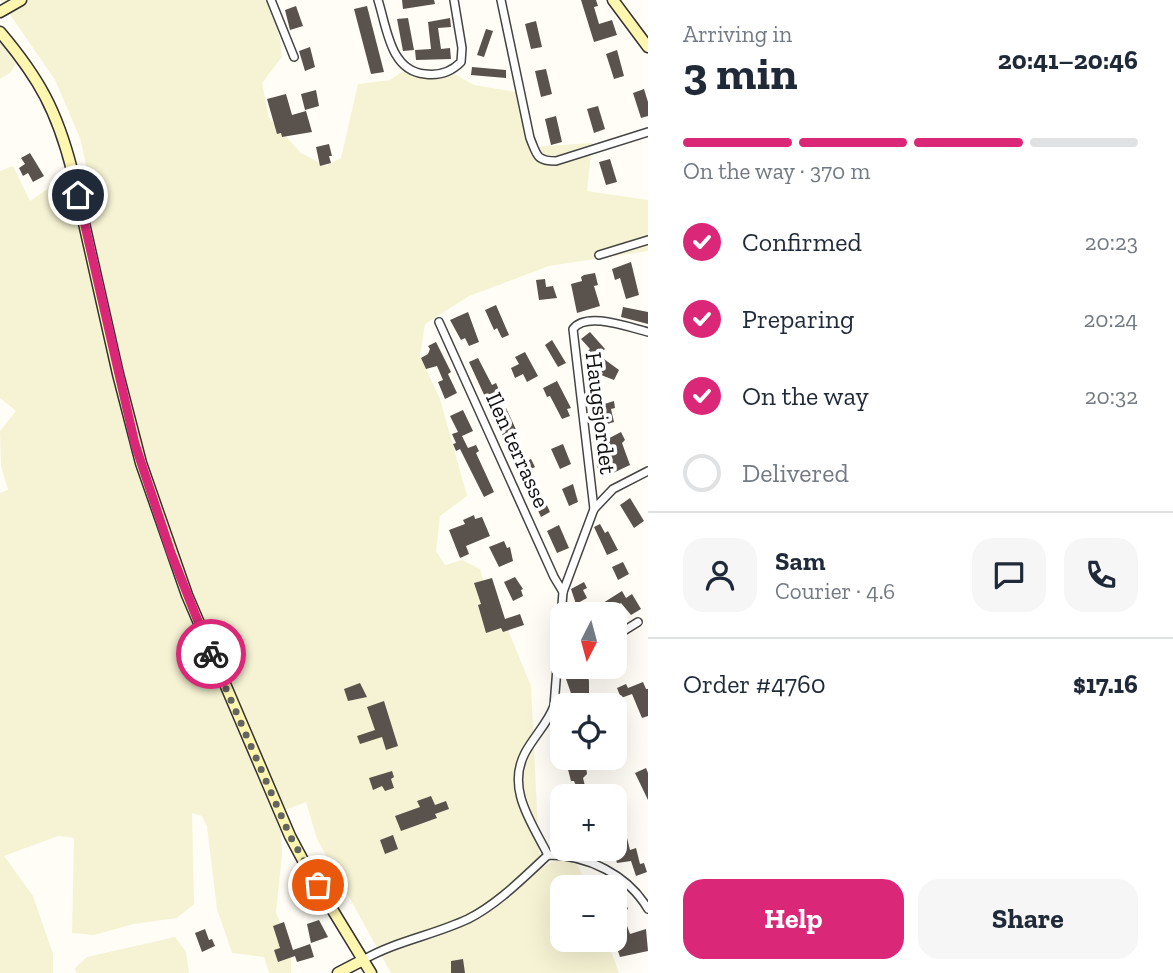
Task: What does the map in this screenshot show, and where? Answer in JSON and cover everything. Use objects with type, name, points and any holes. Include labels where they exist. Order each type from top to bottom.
[{"type":"main road","points":[[0,12],[20,0]]},
{"type":"main road","points":[[613,0],[648,47]]},
{"type":"main road","points":[[0,32],[36,78],[60,126],[135,444],[187,594],[290,836],[307,869],[371,973]]},
{"type":"main road","points":[[338,973],[363,960]]},
{"type":"street","points":[[271,0],[294,57]]},
{"type":"street","points":[[378,0],[399,63],[408,71],[431,75],[454,69],[461,62],[462,48],[454,0]]},
{"type":"street","points":[[501,0],[530,138],[537,156],[543,161],[556,161],[648,132]]},
{"type":"street","points":[[599,256],[648,240]]},
{"type":"street","name":"Haugsjordet","points":[[594,509],[573,329],[577,324],[591,320],[648,332]]},
{"type":"street","name":"Ilen terrasse","points":[[439,322],[563,592]]},
{"type":"street","points":[[563,602],[563,592],[594,509],[612,489],[648,471]]},
{"type":"street","points":[[627,629],[638,622]]},
{"type":"street","points":[[548,855],[525,810],[518,774],[525,753],[551,714],[558,679]]},
{"type":"street","points":[[363,960],[383,949],[475,915],[492,904],[548,855],[579,858],[619,876],[638,892],[648,909]]},
{"type":"shaded area","points":[[0,0],[269,0],[282,57],[262,83],[269,118],[301,153],[326,166],[341,158],[358,84],[390,80],[406,69],[454,74],[474,85],[522,93],[533,147],[592,143],[587,191],[648,200],[648,251],[549,266],[469,296],[425,324],[420,356],[440,399],[467,496],[440,516],[436,551],[445,565],[462,560],[480,569],[489,603],[504,620],[531,686],[539,853],[545,866],[551,862],[570,861],[577,864],[582,875],[550,875],[550,952],[611,952],[619,973],[391,973],[317,839],[306,802],[275,814],[281,834],[282,854],[276,912],[291,951],[291,973],[269,973],[264,957],[232,953],[217,909],[207,827],[202,816],[192,813],[194,904],[177,918],[134,924],[94,935],[72,933],[74,838],[58,836],[4,856],[33,896],[53,954],[53,973],[0,973],[0,493],[8,490],[1,466],[0,431],[16,411],[0,398],[0,171],[13,166],[30,201],[65,177],[87,169],[80,138],[55,80]]},
{"type":"shaded area","points":[[0,42],[17,62],[11,72],[0,79]]},
{"type":"shaded area","points":[[175,937],[186,952],[189,973],[76,973],[75,968],[87,957]]},
{"type":"building","points":[[402,0],[434,0],[435,4],[403,9]]},
{"type":"building","points":[[581,0],[596,0],[598,6],[594,7],[599,24],[612,20],[617,35],[594,42]]},
{"type":"building","points":[[296,6],[303,26],[290,30],[285,10]]},
{"type":"building","points":[[367,6],[384,72],[371,74],[354,9]]},
{"type":"building","points":[[408,18],[414,50],[403,51],[397,19]]},
{"type":"building","points":[[450,18],[451,27],[438,28],[441,49],[450,48],[451,59],[416,60],[415,50],[431,49],[428,22]]},
{"type":"building","points":[[536,21],[542,47],[531,49],[525,24]]},
{"type":"building","points":[[486,29],[493,31],[484,57],[477,55]]},
{"type":"building","points":[[310,47],[315,67],[305,71],[299,51]]},
{"type":"building","points":[[617,50],[624,76],[614,79],[606,54]]},
{"type":"building","points":[[472,67],[506,70],[506,78],[471,75]]},
{"type":"building","points":[[546,69],[552,94],[541,97],[535,71]]},
{"type":"building","points":[[644,89],[648,116],[641,118],[633,93]]},
{"type":"building","points":[[316,90],[319,106],[305,110],[301,94]]},
{"type":"building","points":[[286,94],[292,115],[306,111],[312,132],[282,137],[281,133],[277,134],[267,99]]},
{"type":"building","points":[[598,106],[605,129],[594,133],[587,109]]},
{"type":"building","points":[[556,116],[562,142],[551,145],[545,119]]},
{"type":"building","points":[[329,144],[331,163],[320,166],[316,147]]},
{"type":"building","points":[[30,153],[44,176],[33,182],[28,173],[23,176],[19,168],[25,164],[21,158]]},
{"type":"building","points":[[610,159],[617,182],[606,185],[599,162]]},
{"type":"building","points":[[631,262],[639,295],[626,299],[620,278],[615,280],[612,269]]},
{"type":"building","points":[[595,273],[598,285],[594,286],[600,306],[577,313],[571,284],[582,281],[581,277],[584,275]]},
{"type":"building","points":[[545,279],[546,287],[553,286],[557,298],[539,300],[536,280]]},
{"type":"building","points":[[496,305],[509,335],[502,338],[497,328],[494,330],[485,310]]},
{"type":"building","points":[[623,307],[648,312],[648,324],[621,317]]},
{"type":"building","points":[[468,312],[479,342],[469,346],[465,338],[461,340],[450,320]]},
{"type":"building","points":[[590,332],[605,349],[587,364],[582,355],[590,349],[581,339]]},
{"type":"building","points":[[552,340],[566,363],[558,367],[545,345]]},
{"type":"building","points":[[436,342],[451,372],[448,374],[457,393],[445,399],[438,382],[443,380],[437,366],[426,369],[421,358],[428,354],[428,346]]},
{"type":"building","points":[[525,352],[538,376],[527,382],[523,374],[515,378],[511,368],[519,364],[515,357]]},
{"type":"building","points":[[478,358],[492,385],[496,383],[500,392],[486,399],[469,362]]},
{"type":"building","points":[[604,359],[619,370],[614,380],[601,375],[603,373],[598,370]]},
{"type":"building","points":[[557,381],[571,408],[567,409],[570,416],[562,419],[543,388]]},
{"type":"building","points":[[614,401],[615,408],[611,409],[614,422],[604,425],[601,405]]},
{"type":"building","points":[[506,408],[519,436],[514,438],[525,462],[531,459],[535,467],[531,469],[535,478],[524,483],[499,427],[504,425],[498,412]]},
{"type":"building","points":[[463,410],[473,431],[462,436],[468,448],[476,445],[479,451],[476,453],[494,492],[484,497],[460,449],[456,451],[453,444],[456,443],[452,434],[458,432],[450,416]]},
{"type":"building","points":[[621,432],[630,465],[613,473],[611,468],[599,473],[596,463],[602,461],[597,450],[600,448],[598,444]]},
{"type":"building","points":[[563,444],[571,464],[560,469],[551,449]]},
{"type":"building","points":[[573,484],[578,502],[569,506],[562,489]]},
{"type":"building","points":[[543,497],[550,512],[541,517],[534,502]]},
{"type":"building","points":[[630,498],[644,521],[634,528],[620,505]]},
{"type":"building","points":[[474,515],[475,519],[482,517],[490,536],[466,546],[469,554],[460,558],[449,530],[465,524],[463,520]]},
{"type":"building","points":[[600,524],[605,533],[608,531],[618,550],[607,555],[594,527]]},
{"type":"building","points":[[559,525],[569,548],[557,553],[547,531]]},
{"type":"building","points":[[504,541],[507,548],[510,547],[513,561],[499,567],[489,547]]},
{"type":"building","points":[[623,562],[629,574],[618,580],[612,567]]},
{"type":"building","points":[[515,577],[523,589],[523,596],[513,601],[504,582]]},
{"type":"building","points":[[492,578],[505,619],[520,614],[524,625],[503,632],[501,628],[486,633],[474,583]]},
{"type":"building","points":[[584,582],[587,588],[583,590],[587,598],[575,602],[571,589]]},
{"type":"building","points":[[622,591],[626,598],[632,594],[641,609],[631,615],[627,610],[627,602],[605,602]]},
{"type":"building","points":[[566,679],[589,679],[589,693],[571,693]]},
{"type":"building","points":[[643,682],[648,689],[648,716],[642,718],[632,694],[627,696],[627,693],[619,693],[617,688],[626,684],[628,688]]},
{"type":"building","points":[[360,683],[367,697],[348,701],[344,689]]},
{"type":"building","points":[[384,701],[398,746],[386,750],[382,737],[360,744],[357,736],[375,730],[367,707]]},
{"type":"building","points":[[646,768],[648,773],[648,800],[635,773]]},
{"type":"building","points":[[568,770],[586,770],[583,778],[584,784],[571,781]]},
{"type":"building","points":[[392,771],[394,788],[385,791],[382,786],[373,790],[369,778]]},
{"type":"building","points":[[431,796],[435,805],[446,801],[449,809],[435,814],[437,818],[401,831],[395,816],[420,807],[417,801]]},
{"type":"building","points":[[393,835],[398,849],[385,854],[380,840]]},
{"type":"building","points":[[627,838],[630,850],[636,848],[640,864],[644,863],[647,872],[636,876],[631,861],[617,863],[627,861]]},
{"type":"building","points":[[319,920],[328,937],[311,943],[307,924]]},
{"type":"building","points":[[284,922],[293,950],[310,944],[314,957],[297,962],[295,956],[278,962],[274,950],[280,948],[273,926]]},
{"type":"building","points":[[627,926],[630,934],[646,929],[648,951],[620,957],[618,952],[627,952]]},
{"type":"building","points":[[205,929],[209,940],[212,939],[215,946],[202,952],[195,933]]},
{"type":"building","points":[[463,959],[465,973],[451,973],[451,961]]},
{"type":"way so far","points":[[211,654],[290,836],[318,885]]},
{"type":"route","points":[[78,195],[135,444],[171,553],[211,654]]}]
